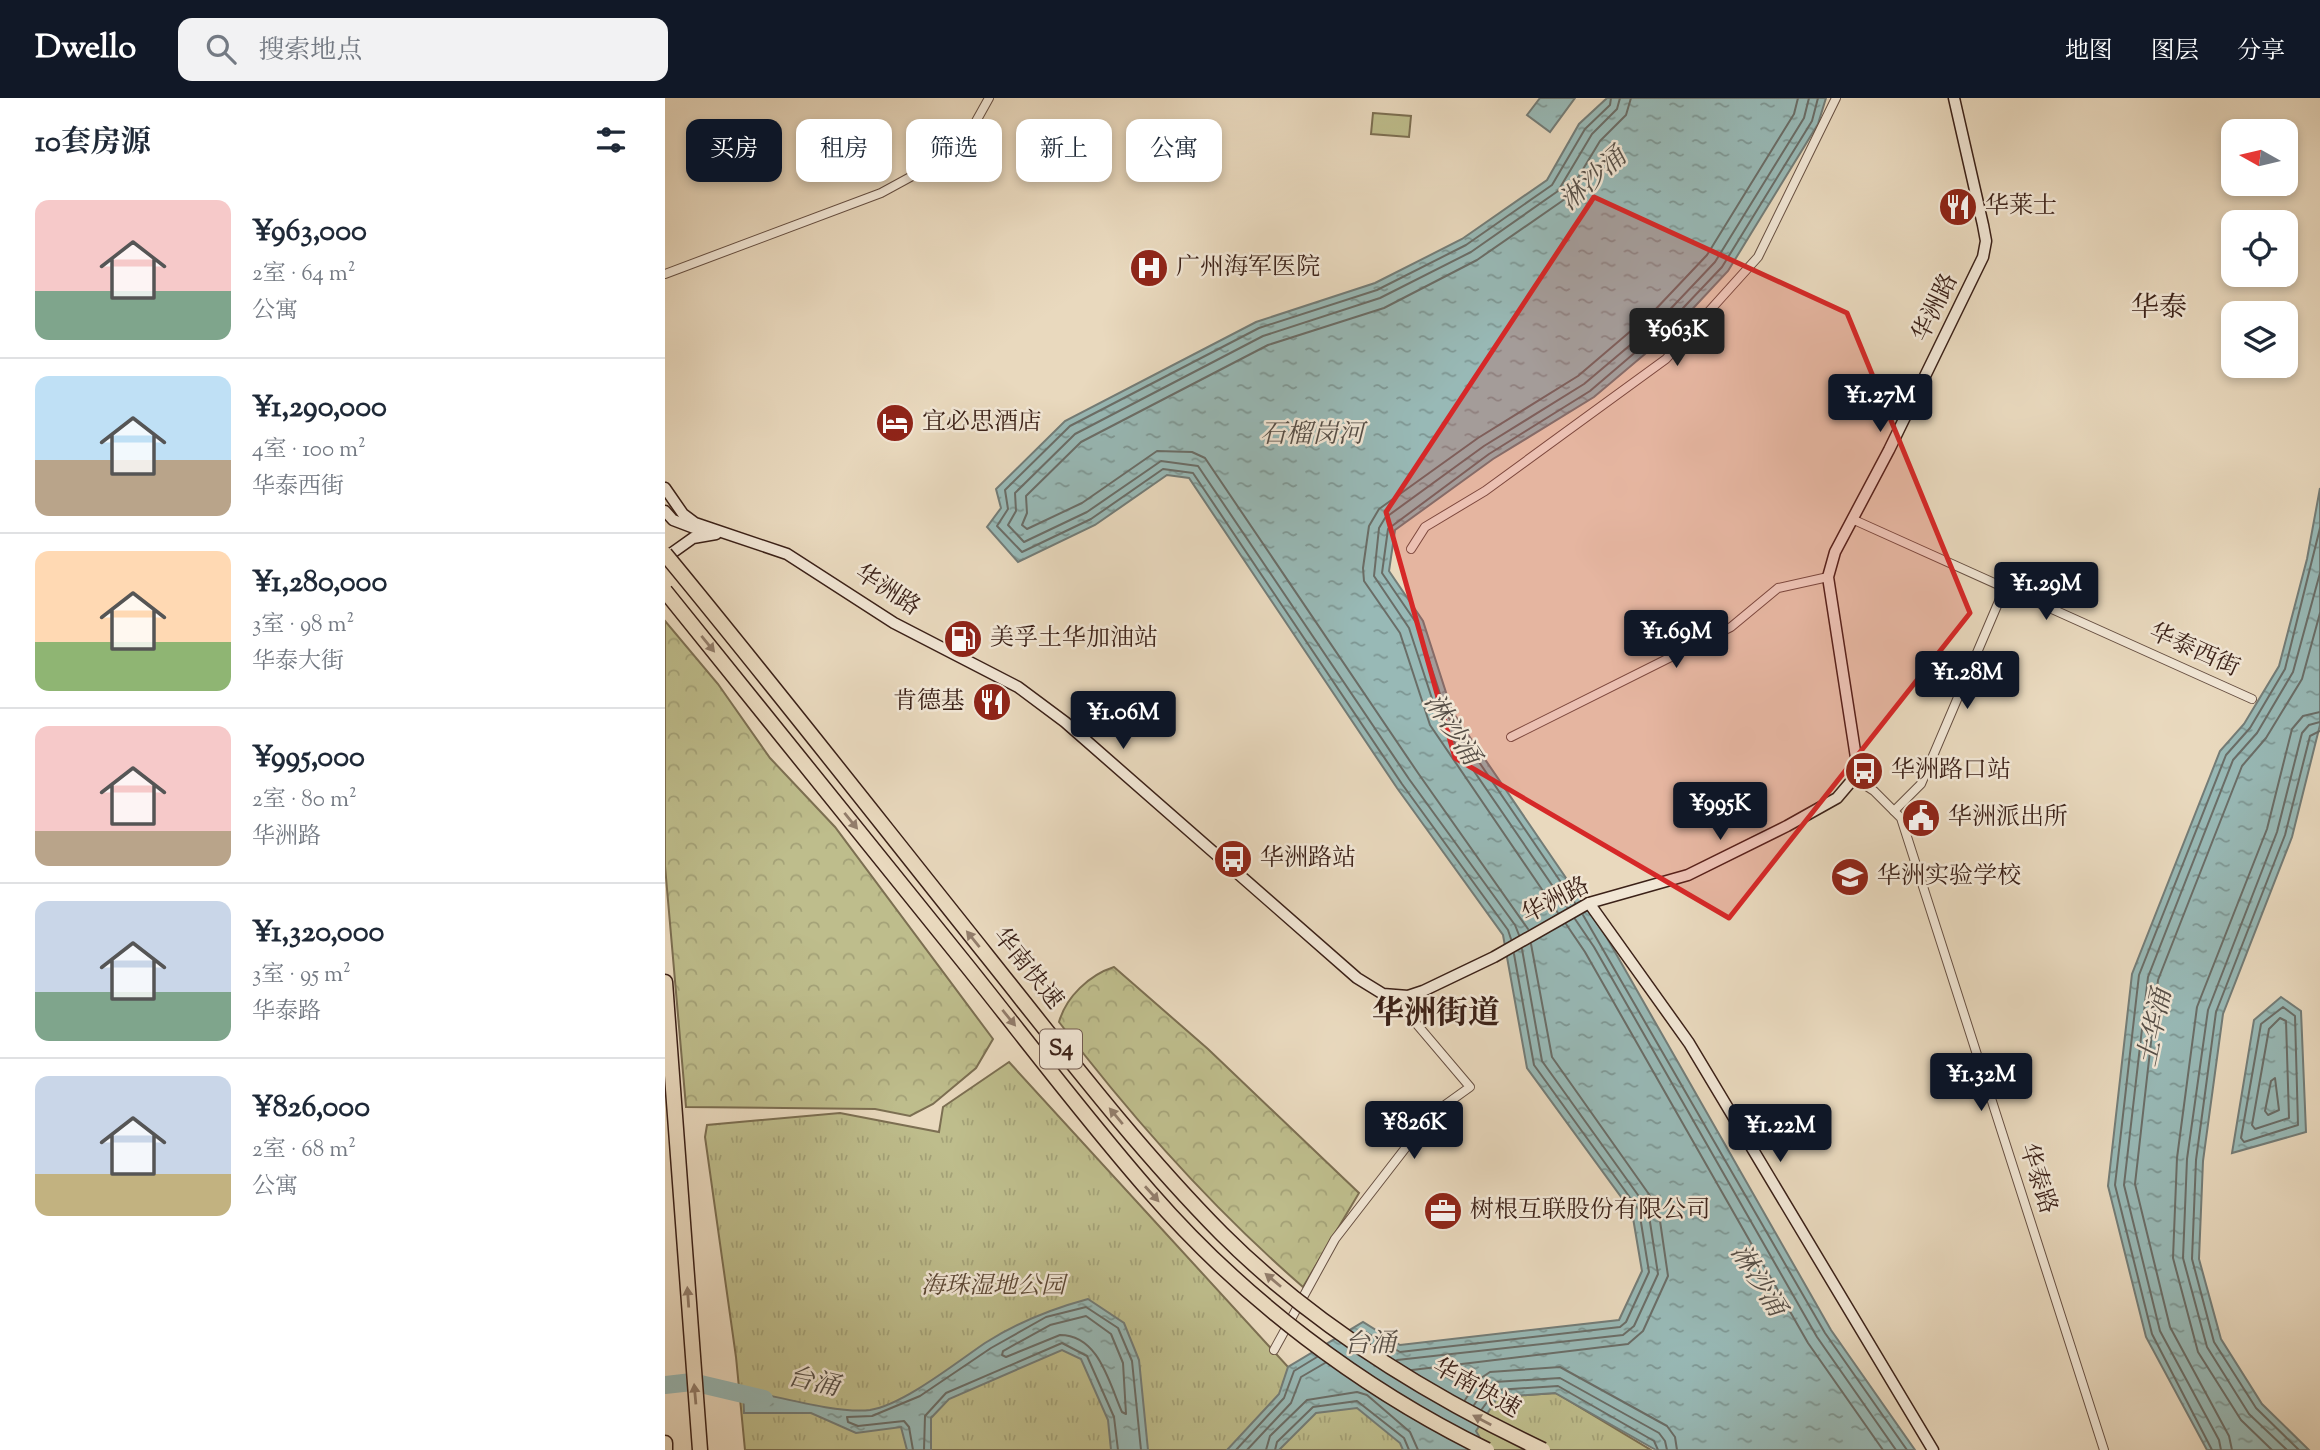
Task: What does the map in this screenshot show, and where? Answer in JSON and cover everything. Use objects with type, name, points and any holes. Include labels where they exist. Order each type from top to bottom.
[{"type":"highway","name":"华南快速","points":[[665,556],[1113,1113],[1224,1236],[1312,1312],[1393,1368],[1454,1405],[1543,1450]]},
{"type":"highway","name":"华南快速","points":[[665,592],[1082,1110],[1151,1193],[1190,1234],[1241,1283],[1322,1349],[1420,1413],[1487,1450]]},
{"type":"highway","points":[[665,982],[700,1450]]},
{"type":"highway","points":[[665,1443],[666,1450]]},
{"type":"main road","name":"华洲路","points":[[729,534],[787,554],[894,623],[1018,687],[1065,722],[1357,978],[1383,994],[1408,996],[1423,991],[1494,957],[1589,903],[1688,876],[1830,803],[1854,778],[1857,764],[1828,577],[1835,552],[1983,257],[1986,241],[1954,98]]},
{"type":"main road","points":[[665,488],[683,514],[695,523],[729,534]]},
{"type":"main road","points":[[665,511],[673,520],[691,528],[729,534]]},
{"type":"main road","points":[[665,556],[693,538],[708,534],[729,534]]},
{"type":"main road","points":[[1589,903],[1689,1043],[1933,1450]]},
{"type":"street","points":[[665,274],[881,193],[960,150],[989,98]]},
{"type":"street","points":[[1411,549],[1425,527],[1485,491],[1666,359],[1758,257],[1836,98]]},
{"type":"street","name":"华泰西街","points":[[1852,519],[2252,699]]},
{"type":"street","points":[[1511,737],[1731,627],[1778,588],[1828,577]]},
{"type":"street","points":[[1894,811],[1921,784],[2005,587]]},
{"type":"street","name":"华泰路","points":[[1854,778],[1901,818],[2104,1450]]},
{"type":"street","points":[[1274,1350],[1335,1239],[1431,1115],[1470,1087],[1392,995]]},
{"type":"highlighted area","points":[[1594,197],[1847,313],[1970,613],[1729,918],[1455,758],[1386,512]]},
{"type":"green space","points":[[1373,113],[1411,116],[1409,137],[1371,134]]},
{"type":"green space","points":[[665,621],[718,684],[770,758],[835,827],[993,1039],[976,1068],[933,1104],[910,1116],[875,1109],[686,1107],[665,866]]},
{"type":"green space","points":[[1114,967],[1208,1049],[1359,1193],[1303,1287],[1237,1226],[1174,1161],[1115,1093],[1059,1022],[1067,1004],[1087,981]]},
{"type":"green space","name":"海珠湿地公园","points":[[1009,1062],[1288,1367],[1334,1397],[1498,1397],[1556,1393],[1651,1450],[745,1450],[736,1357],[705,1137],[707,1125],[840,1113],[939,1132],[943,1107]]},
{"type":"water","points":[[1540,98],[1575,98],[1550,132],[1527,115]]},
{"type":"water","name":"石榴岗河","points":[[1607,98],[1826,98],[1818,124],[1728,271],[1671,332],[1594,397],[1493,459],[1395,530],[1389,571],[1423,621],[1452,711],[1607,938],[1831,1330],[1915,1450],[1656,1450],[1555,1393],[1498,1397],[1476,1431],[1487,1450],[1403,1450],[1400,1443],[1357,1408],[1316,1413],[1279,1450],[1227,1450],[1279,1394],[1288,1367],[1363,1322],[1400,1345],[1619,1320],[1642,1271],[1632,1212],[1527,1068],[1503,935],[1397,788],[1189,478],[1167,475],[1095,525],[1018,562],[987,527],[1001,508],[996,489],[1065,421],[1256,322],[1375,283],[1462,239],[1547,180],[1579,124]]},
{"type":"water","name":"土华涌","points":[[2320,488],[2320,725],[2292,837],[2223,1014],[2203,1161],[2199,1259],[2221,1339],[2262,1404],[2309,1450],[2207,1450],[2146,1337],[2108,1186],[2132,974],[2220,751],[2244,724],[2279,666],[2307,559]]},
{"type":"water","points":[[2281,997],[2301,1011],[2306,1132],[2232,1153],[2254,1020]]},
{"type":"water","points":[[1088,1299],[1124,1323],[1139,1360],[1148,1450],[1111,1450],[1108,1420],[1081,1359],[1062,1350],[949,1399],[931,1418],[931,1450],[907,1450],[901,1427],[856,1433],[811,1413],[744,1413],[743,1390],[807,1404],[857,1411],[883,1406],[914,1392],[985,1343],[1022,1322]]},
{"type":"waterway","name":"台涌","points":[[665,1385],[692,1382],[764,1399]]},
{"type":"place","name":"华莱士","points":[[1958,207]]},
{"type":"place","name":"广州海军医院","points":[[1149,268]]},
{"type":"place","name":"宜必思酒店","points":[[895,423]]},
{"type":"place","name":"美孚土华加油站","points":[[963,639]]},
{"type":"place","name":"肯德基","points":[[992,702]]},
{"type":"place","name":"华洲路口站","points":[[1864,771]]},
{"type":"place","name":"华洲派出所","points":[[1921,818]]},
{"type":"place","name":"华洲路站","points":[[1233,859]]},
{"type":"place","name":"华洲实验学校","points":[[1850,877]]},
{"type":"place","name":"树根互联股份有限公司","points":[[1443,1211]]},
{"type":"district","name":"华泰","points":[[2159,309]]},
{"type":"district","name":"华洲街道","points":[[1436,1015]]},
{"type":"water label","name":"淋沙涌","points":[[1594,180]]},
{"type":"water label","name":"淋沙涌","points":[[1451,730]]},
{"type":"water label","name":"淋沙涌","points":[[1757,1281]]}]
